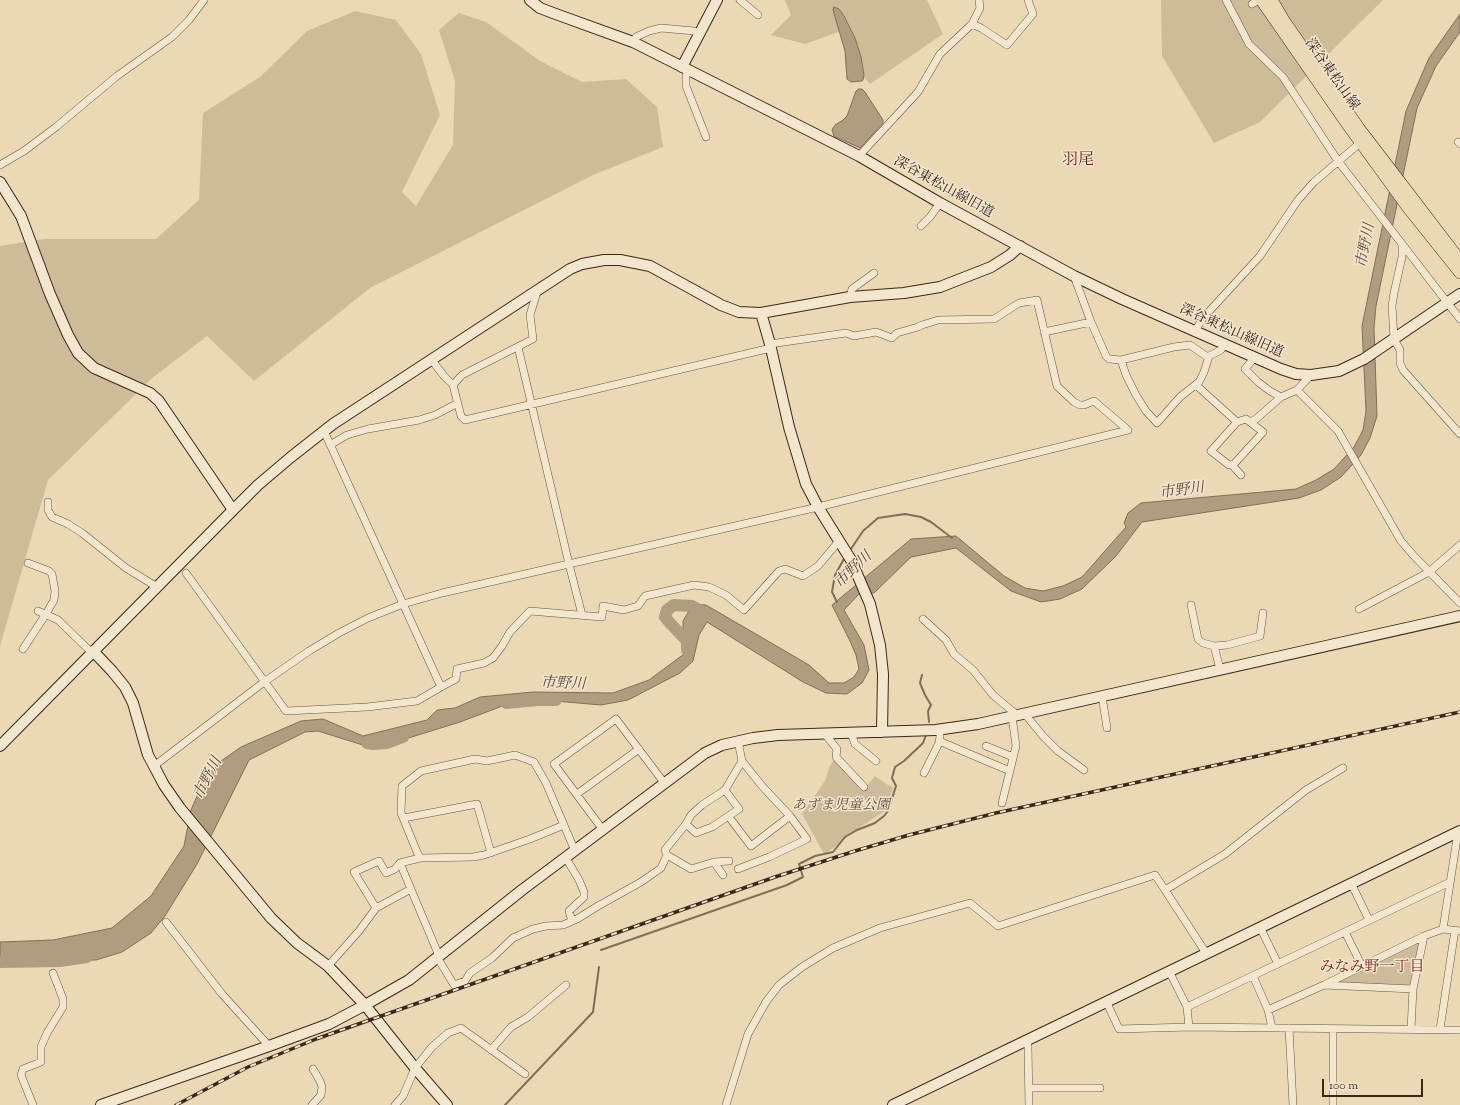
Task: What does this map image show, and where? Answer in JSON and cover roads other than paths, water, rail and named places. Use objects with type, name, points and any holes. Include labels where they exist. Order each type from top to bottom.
[{"type":"main road","name":"深谷東松山線","points":[[1272,0],[1285,22],[1380,162]]},
{"type":"main road","name":"深谷東松山線","points":[[1258,1],[1360,143],[1380,162]]},
{"type":"main road","points":[[1380,162],[1460,272]]},
{"type":"main road","points":[[1411,204],[1460,260]]},
{"type":"street","points":[[0,165],[24,151],[118,76],[172,37],[189,20],[204,0]]},
{"type":"street","name":"深谷東松山線旧道","points":[[530,0],[540,8],[633,42],[858,156],[940,203],[1074,276],[1254,358],[1296,374],[1325,374],[1339,371],[1348,367],[1391,341]]},
{"type":"street","points":[[706,137],[686,86],[685,68],[699,33],[717,0]]},
{"type":"street","points":[[740,0],[758,15]]},
{"type":"street","points":[[858,156],[918,92],[940,54],[972,24],[980,8],[980,0]]},
{"type":"street","points":[[972,24],[981,28],[1007,45],[1033,14],[1028,0]]},
{"type":"street","points":[[1226,0],[1249,44],[1283,77],[1338,161],[1460,319]]},
{"type":"street","points":[[633,42],[636,37],[649,31],[661,28],[694,31],[699,33]]},
{"type":"street","points":[[1190,345],[1203,318],[1260,256],[1298,200],[1314,182],[1360,143]]},
{"type":"street","points":[[0,182],[21,216],[50,294],[68,335],[78,353],[94,368],[150,393],[159,401],[233,510]]},
{"type":"street","points":[[921,226],[930,217],[940,203]]},
{"type":"street","points":[[1402,245],[1402,257],[1392,306],[1391,341],[1400,350],[1400,363],[1403,370],[1460,434]]},
{"type":"street","points":[[0,746],[92,651],[263,480],[324,431],[431,359],[570,269],[582,264],[599,261],[620,260],[650,266],[727,308],[739,312],[761,313],[850,297],[916,292],[940,288],[991,267],[1010,255],[1020,246]]},
{"type":"street","points":[[850,297],[852,289],[874,272]]},
{"type":"street","points":[[1074,276],[1090,322],[1106,356],[1109,359],[1122,360],[1174,347],[1190,345],[1206,356],[1209,356],[1221,350],[1224,345]]},
{"type":"street","points":[[453,385],[462,375],[533,339],[530,315],[539,288]]},
{"type":"street","points":[[1391,341],[1460,294]]},
{"type":"street","points":[[154,766],[264,682],[309,651],[339,632],[368,618],[403,604],[442,593],[818,507],[1128,430],[1094,401],[1080,405],[1074,402],[1057,386],[1037,300],[1019,303],[994,319],[938,320],[897,333],[892,338],[876,332],[854,336],[846,333],[770,346],[465,420],[461,416],[453,385],[431,359]]},
{"type":"street","points":[[761,313],[789,426],[806,484],[818,507],[851,560],[870,604],[880,645],[883,674],[882,732]]},
{"type":"street","points":[[1044,332],[1090,322]]},
{"type":"street","points":[[518,347],[582,615]]},
{"type":"street","points":[[1122,360],[1126,375],[1136,395],[1146,411],[1157,424],[1180,397],[1196,385],[1204,372],[1209,356]]},
{"type":"street","points":[[1254,358],[1245,369],[1258,382],[1281,397]]},
{"type":"street","points":[[1250,422],[1256,419],[1281,397],[1296,390],[1311,375]]},
{"type":"street","points":[[1196,385],[1237,422]]},
{"type":"street","points":[[1296,390],[1338,431],[1401,541],[1460,603]]},
{"type":"street","points":[[330,445],[347,435],[368,428],[419,420],[458,403]]},
{"type":"street","points":[[1232,465],[1263,432],[1246,419],[1237,422],[1211,451],[1229,465],[1232,465],[1241,474]]},
{"type":"street","points":[[324,431],[441,687]]},
{"type":"street","points":[[48,502],[48,510],[52,517],[77,530],[126,568],[157,587]]},
{"type":"street","points":[[186,573],[286,711],[367,707],[417,701],[456,679],[457,669],[484,663],[493,658],[510,632],[530,612],[602,617],[603,606],[624,610],[638,606],[646,596],[694,585],[709,587],[726,595],[744,610],[778,571],[785,569],[803,576],[818,566],[839,541]]},
{"type":"street","points":[[1359,609],[1430,572],[1460,545]]},
{"type":"street","points":[[23,649],[54,600],[55,591],[52,574],[49,571],[28,563]]},
{"type":"street","points":[[1191,605],[1198,639],[1203,643],[1214,646],[1227,645],[1260,636],[1263,613]]},
{"type":"street","points":[[38,610],[58,620],[68,628],[112,671],[125,687],[132,703],[148,755],[164,785],[184,812],[271,918],[297,943],[328,966],[365,1005],[415,1068],[447,1105]]},
{"type":"street","points":[[101,1105],[329,1024],[409,980],[438,956],[705,753],[722,745],[778,735],[941,729],[978,724],[1460,616]]},
{"type":"street","points":[[923,619],[946,640],[954,654],[973,670],[993,695],[1043,736],[1058,751],[1084,770]]},
{"type":"street","points":[[1214,646],[1220,669]]},
{"type":"street","points":[[1102,696],[1107,728]]},
{"type":"street","points":[[1002,803],[1016,746],[1018,715]]},
{"type":"street","points":[[603,830],[554,764],[616,719],[665,784]]},
{"type":"street","points":[[924,773],[939,741],[941,729]]},
{"type":"street","points":[[851,733],[855,744],[876,761]]},
{"type":"street","points":[[825,734],[837,749],[836,757],[864,787]]},
{"type":"street","points":[[738,741],[742,761],[762,786],[790,816],[807,839],[738,869]]},
{"type":"street","points":[[939,741],[1010,771]]},
{"type":"street","points":[[986,746],[1013,757]]},
{"type":"street","points":[[577,794],[639,750]]},
{"type":"street","points":[[420,858],[416,852],[402,813],[402,786],[421,771],[475,759],[487,761],[515,755],[534,762],[546,783],[575,851]]},
{"type":"street","points":[[400,863],[438,956],[454,985],[465,981],[470,974],[492,958],[513,938],[533,928],[563,925],[572,921],[642,882],[661,868],[667,855],[665,850],[686,824],[691,815],[702,805],[726,790],[742,761]]},
{"type":"street","points":[[1165,890],[1225,854],[1306,790],[1343,768]]},
{"type":"street","points":[[686,824],[696,833],[712,827],[739,809],[726,790]]},
{"type":"street","points":[[404,818],[477,804],[491,853]]},
{"type":"street","points":[[729,817],[751,846],[790,816]]},
{"type":"street","points":[[376,908],[354,872],[379,861],[386,873],[395,870],[400,863],[420,858],[473,857],[491,853],[564,825]]},
{"type":"street","points":[[1443,929],[1458,831]]},
{"type":"street","points":[[893,1105],[1107,1003],[1169,971],[1458,831]]},
{"type":"street","points":[[667,855],[691,869],[714,862],[729,861]]},
{"type":"street","points":[[566,858],[584,892],[584,897],[569,912],[572,921]]},
{"type":"street","points":[[714,862],[723,875]]},
{"type":"street","points":[[726,1105],[748,1034],[766,1002],[779,985],[802,967],[833,948],[880,928],[970,903],[998,926],[1155,876],[1206,953]]},
{"type":"street","points":[[1187,1007],[1450,882]]},
{"type":"street","points":[[1351,883],[1368,920]]},
{"type":"street","points":[[328,966],[359,931],[376,908],[411,889]]},
{"type":"street","points":[[166,922],[222,994],[269,1046]]},
{"type":"street","points":[[1260,927],[1278,964]]},
{"type":"street","points":[[1268,1010],[1324,985],[1424,936],[1443,929],[1458,931],[1440,1030]]},
{"type":"street","points":[[1345,932],[1362,966]]},
{"type":"street","points":[[1411,1029],[1413,989],[1424,936]]},
{"type":"street","points":[[1169,971],[1187,1007],[1189,1027]]},
{"type":"street","points":[[33,1105],[21,1075],[23,1069],[41,1062],[41,1047],[62,1007],[63,999],[53,973]]},
{"type":"street","points":[[1253,976],[1268,1010],[1272,1028]]},
{"type":"street","points":[[490,1050],[511,1028],[566,985]]},
{"type":"street","points":[[1324,985],[1413,989]]},
{"type":"street","points":[[1107,1003],[1119,1029],[1189,1027],[1460,1030]]},
{"type":"street","points":[[395,1105],[403,1096],[415,1068],[432,1047],[448,1033],[461,1028],[525,1074]]},
{"type":"street","points":[[1289,1028],[1293,1105]]},
{"type":"street","points":[[1333,1028],[1333,1105]]},
{"type":"street","points":[[1027,1040],[1029,1105]]},
{"type":"street","points":[[310,1103],[321,1094],[322,1087],[320,1080],[313,1069]]},
{"type":"street","points":[[1029,1088],[1100,1088]]},
{"type":"water","points":[[834,7],[839,9],[844,16],[855,38],[861,57],[864,75],[862,81],[851,82],[847,79],[845,51],[833,10]]},
{"type":"water","points":[[1460,14],[1460,32],[1436,66],[1417,108],[1376,306],[1374,328],[1377,416],[1370,438],[1361,455],[1341,477],[1321,490],[1299,498],[1142,522],[1116,556],[1082,589],[1060,599],[1041,602],[1011,591],[956,548],[911,557],[874,593],[860,593],[844,610],[864,645],[869,670],[862,683],[847,694],[826,693],[803,682],[707,622],[699,635],[693,661],[680,673],[628,700],[601,705],[532,699],[505,705],[460,722],[402,740],[366,746],[318,731],[305,732],[249,760],[197,864],[165,916],[151,933],[122,952],[96,960],[0,961],[0,942],[53,940],[112,928],[151,896],[184,846],[191,810],[205,778],[221,761],[241,747],[301,721],[323,719],[363,736],[427,720],[437,710],[455,708],[480,697],[533,692],[613,693],[649,680],[684,654],[683,621],[693,604],[706,605],[809,665],[829,683],[844,683],[854,677],[859,669],[856,655],[832,605],[911,539],[956,536],[1004,576],[1025,588],[1043,591],[1063,586],[1082,577],[1126,527],[1124,523],[1128,513],[1141,503],[1296,489],[1316,480],[1334,469],[1354,447],[1363,430],[1366,411],[1362,326],[1406,111],[1429,58]]},
{"type":"water","points":[[862,89],[865,92],[883,120],[883,123],[860,148],[834,136],[832,130],[835,125],[847,116],[856,91]]},
{"type":"waterway","points":[[849,552],[863,531],[878,518],[905,514],[921,517],[931,522],[952,538]]},
{"type":"waterway","points":[[837,602],[832,592],[835,575],[845,557]]},
{"type":"waterway","name":"市野川","points":[[687,650],[687,641],[665,617],[667,610],[674,605],[692,606],[705,613]]},
{"type":"waterway","points":[[922,675],[920,683],[931,705],[928,711],[929,722]]},
{"type":"waterway","name":"市野川","points":[[506,703],[556,700]]},
{"type":"waterway","points":[[601,950],[787,885],[803,877],[799,864],[815,856],[833,852],[845,837],[857,830],[875,823],[884,816],[888,811],[896,786],[892,778],[895,767],[904,761],[923,743],[926,735]]},
{"type":"waterway","name":"市野川","points":[[367,743],[387,743],[403,737]]},
{"type":"waterway","name":"市野川","points":[[0,962],[60,961],[87,957]]},
{"type":"waterway","points":[[505,1105],[593,1012],[599,967]]},
{"type":"railway","points":[[176,1105],[248,1067],[316,1039],[775,877],[855,851],[909,835],[996,813],[1460,712]]},
{"type":"district","name":"羽尾","points":[[1078,161]]},
{"type":"district","name":"みなみ野一丁目","points":[[1372,968]]},
{"type":"park label","name":"あずま児童公園","points":[[841,807]]}]
